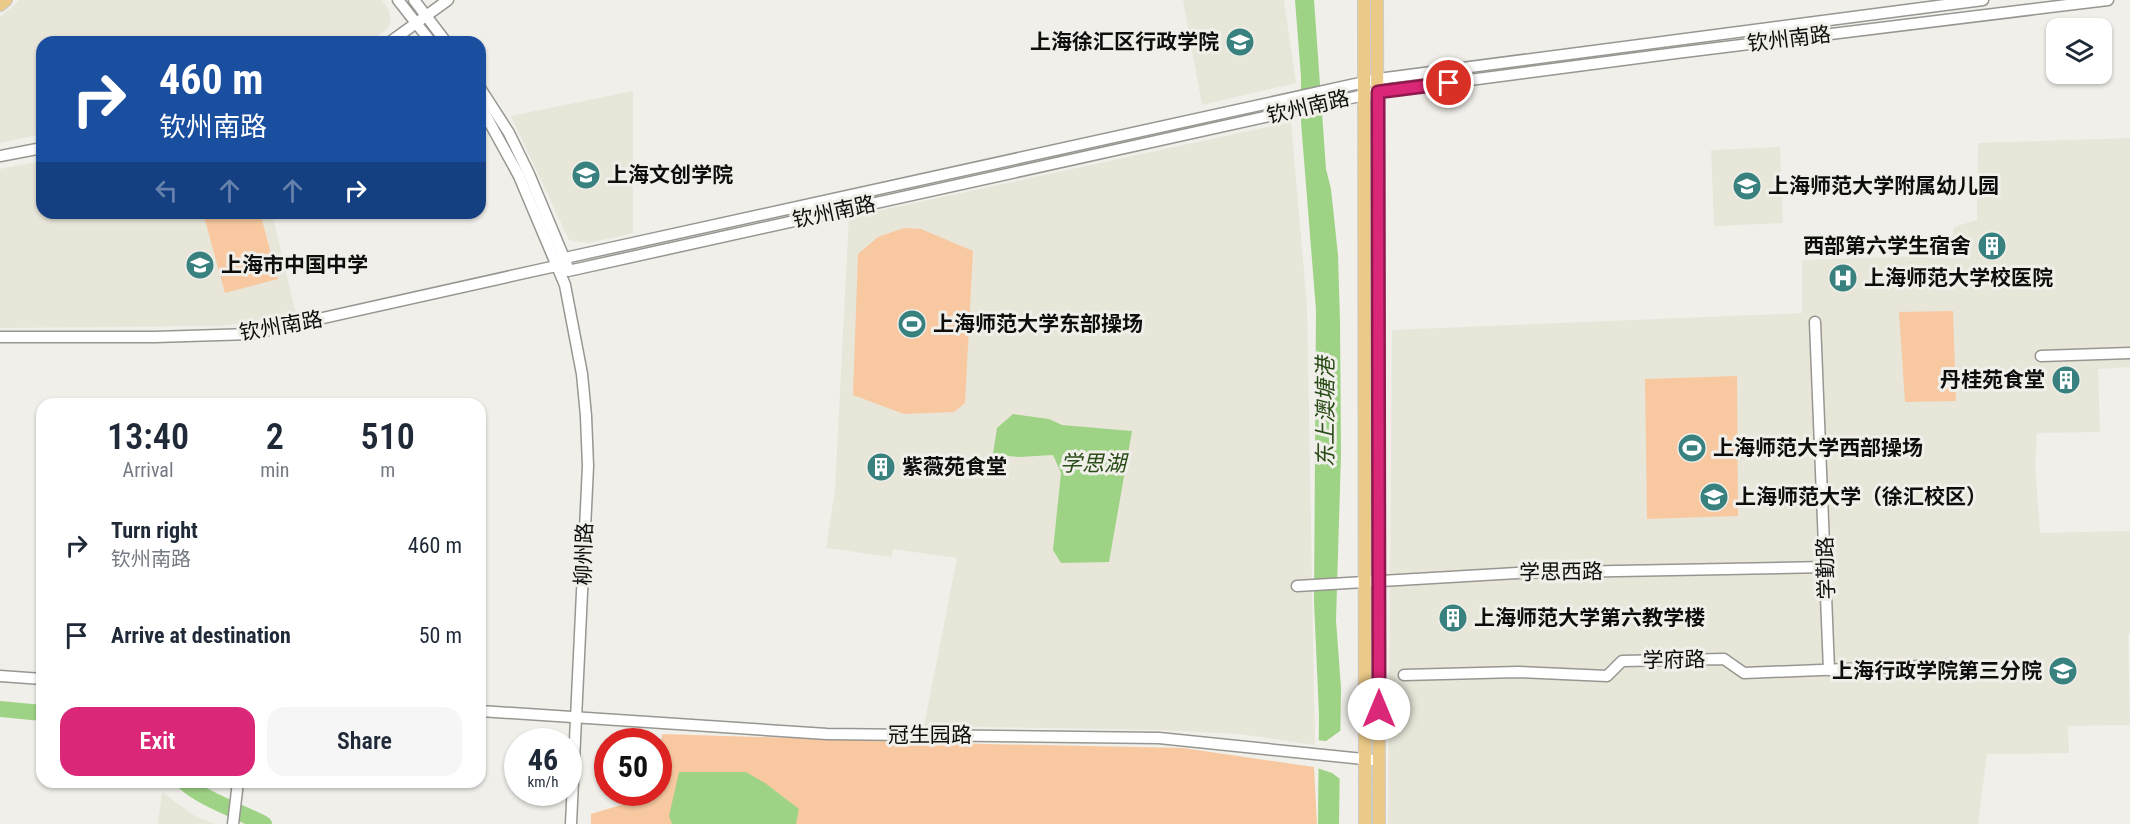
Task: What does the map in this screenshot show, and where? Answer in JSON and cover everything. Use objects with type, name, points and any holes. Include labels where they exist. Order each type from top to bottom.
[{"type":"main road","points":[[0,5],[6,0]]},
{"type":"main road","points":[[1364,0],[1369,90],[1379,581],[1379,824]]},
{"type":"main road","points":[[1365,824],[1364,582],[1369,90],[1378,79],[1377,0]]},
{"type":"street","points":[[398,0],[426,36]]},
{"type":"street","points":[[414,0],[441,36]]},
{"type":"street","points":[[398,36],[448,0]]},
{"type":"street","name":"钦州南路","points":[[1378,79],[1983,0]]},
{"type":"street","name":"钦州南路","points":[[0,337],[251,334],[556,266],[565,258],[1324,91],[1369,90],[2108,0]]},
{"type":"street","name":"钦州南路","points":[[568,271],[1328,103],[1369,90]]},
{"type":"street","name":"柳州路","points":[[486,97],[509,133],[565,258],[568,271],[565,285]]},
{"type":"street","name":"柳州路","points":[[486,116],[519,176],[565,285],[582,374],[587,441],[571,819]]},
{"type":"street","points":[[0,156],[36,149]]},
{"type":"street","points":[[556,266],[568,271]]},
{"type":"street","name":"学勤路","points":[[1815,322],[1829,670]]},
{"type":"street","points":[[2041,356],[2130,353]]},
{"type":"street","name":"学思西路","points":[[1302,586],[1517,573],[1826,567]]},
{"type":"street","name":"学府路","points":[[1404,675],[1518,672],[1607,676],[1622,661],[1724,659],[1744,673],[1945,665]]},
{"type":"street","points":[[0,676],[36,679]]},
{"type":"street","name":"冠生园路","points":[[486,711],[827,734],[1159,738],[1379,761]]},
{"type":"street","points":[[233,824],[238,788]]},
{"type":"shaded area","points":[[20,0],[382,0],[388,8],[391,20],[388,28],[377,36],[36,36],[36,135],[0,143],[0,17]]},
{"type":"shaded area","name":"上海徐汇区行政学院","points":[[1183,0],[1284,0],[1296,83],[1202,105]]},
{"type":"shaded area","name":"上海文创学院","points":[[633,91],[633,233],[589,243],[569,240],[511,116]]},
{"type":"shaded area","points":[[1291,122],[1307,305],[1315,745],[1239,734],[1158,730],[924,726],[957,558],[893,549],[892,557],[826,548],[835,489],[849,217]]},
{"type":"shaded area","name":"上海师范大学（徐汇校区）","points":[[2130,138],[2130,367],[2098,369],[2100,432],[2037,433],[2035,464],[2040,533],[2130,531],[2130,633],[2128,634],[2130,725],[2068,726],[2069,753],[1987,754],[1978,824],[1388,824],[1392,330],[1802,313],[1802,260],[1951,255],[1954,227],[1977,220],[1978,143]]},
{"type":"shaded area","name":"上海师范大学附属幼儿园","points":[[1780,147],[1783,223],[1714,226],[1711,150]]},
{"type":"shaded area","points":[[36,162],[36,219],[273,219],[296,314],[219,326],[0,328],[0,169]]},
{"type":"shaded area","points":[[205,219],[262,219],[278,279],[225,293]]},
{"type":"shaded area","name":"上海师范大学东部操场","points":[[904,228],[921,229],[973,251],[965,403],[954,412],[904,414],[853,395],[858,254],[878,237]]},
{"type":"shaded area","points":[[1953,311],[1956,401],[1905,402],[1899,312]]},
{"type":"shaded area","name":"上海师范大学西部操场","points":[[1737,376],[1738,516],[1647,519],[1645,379]]},
{"type":"shaded area","points":[[672,734],[1183,748],[1314,767],[1317,824],[591,824],[591,814],[617,806],[672,806]]},
{"type":"shaded area","points":[[162,792],[193,815],[215,824],[158,824]]},
{"type":"water","name":"东上澳塘港","points":[[1295,0],[1314,0],[1326,169],[1331,189],[1338,255],[1341,454],[1336,620],[1341,688],[1339,824],[1318,824],[1319,715],[1314,602],[1316,310],[1301,122],[1301,77]]},
{"type":"water","name":"学思湖","points":[[1013,414],[1049,419],[1062,425],[1132,431],[1109,562],[1061,563],[1053,550],[1061,473],[1053,455],[1019,457],[993,454],[997,428]]},
{"type":"water","points":[[679,772],[746,772],[765,783],[799,809],[796,824],[672,824],[669,816]]},
{"type":"pier","points":[[1343,729],[1343,787],[1340,779],[1332,773],[1314,767],[1315,740],[1326,741]]},
{"type":"waterway","points":[[0,709],[36,712]]},
{"type":"waterway","points":[[192,788],[211,800],[264,824]]},
{"type":"place","name":"上海徐汇区行政学院","points":[[1240,42]]},
{"type":"place","name":"上海文创学院","points":[[586,175]]},
{"type":"place","name":"上海师范大学附属幼儿园","points":[[1747,186]]},
{"type":"place","name":"西部第六学生宿舍","points":[[1992,246]]},
{"type":"place","name":"上海市中国中学","points":[[200,265]]},
{"type":"place","name":"上海师范大学校医院","points":[[1843,278]]},
{"type":"place","name":"上海师范大学东部操场","points":[[912,324]]},
{"type":"place","name":"丹桂苑食堂","points":[[2066,380]]},
{"type":"place","name":"上海师范大学西部操场","points":[[1692,448]]},
{"type":"place","name":"紫薇苑食堂","points":[[881,467]]},
{"type":"place","name":"上海师范大学（徐汇校区）","points":[[1714,497]]},
{"type":"place","name":"上海师范大学第六教学楼","points":[[1453,618]]},
{"type":"place","name":"上海行政学院第三分院","points":[[2063,671]]},
{"type":"route","points":[[1379,709],[1378,92],[1449,83]]}]
